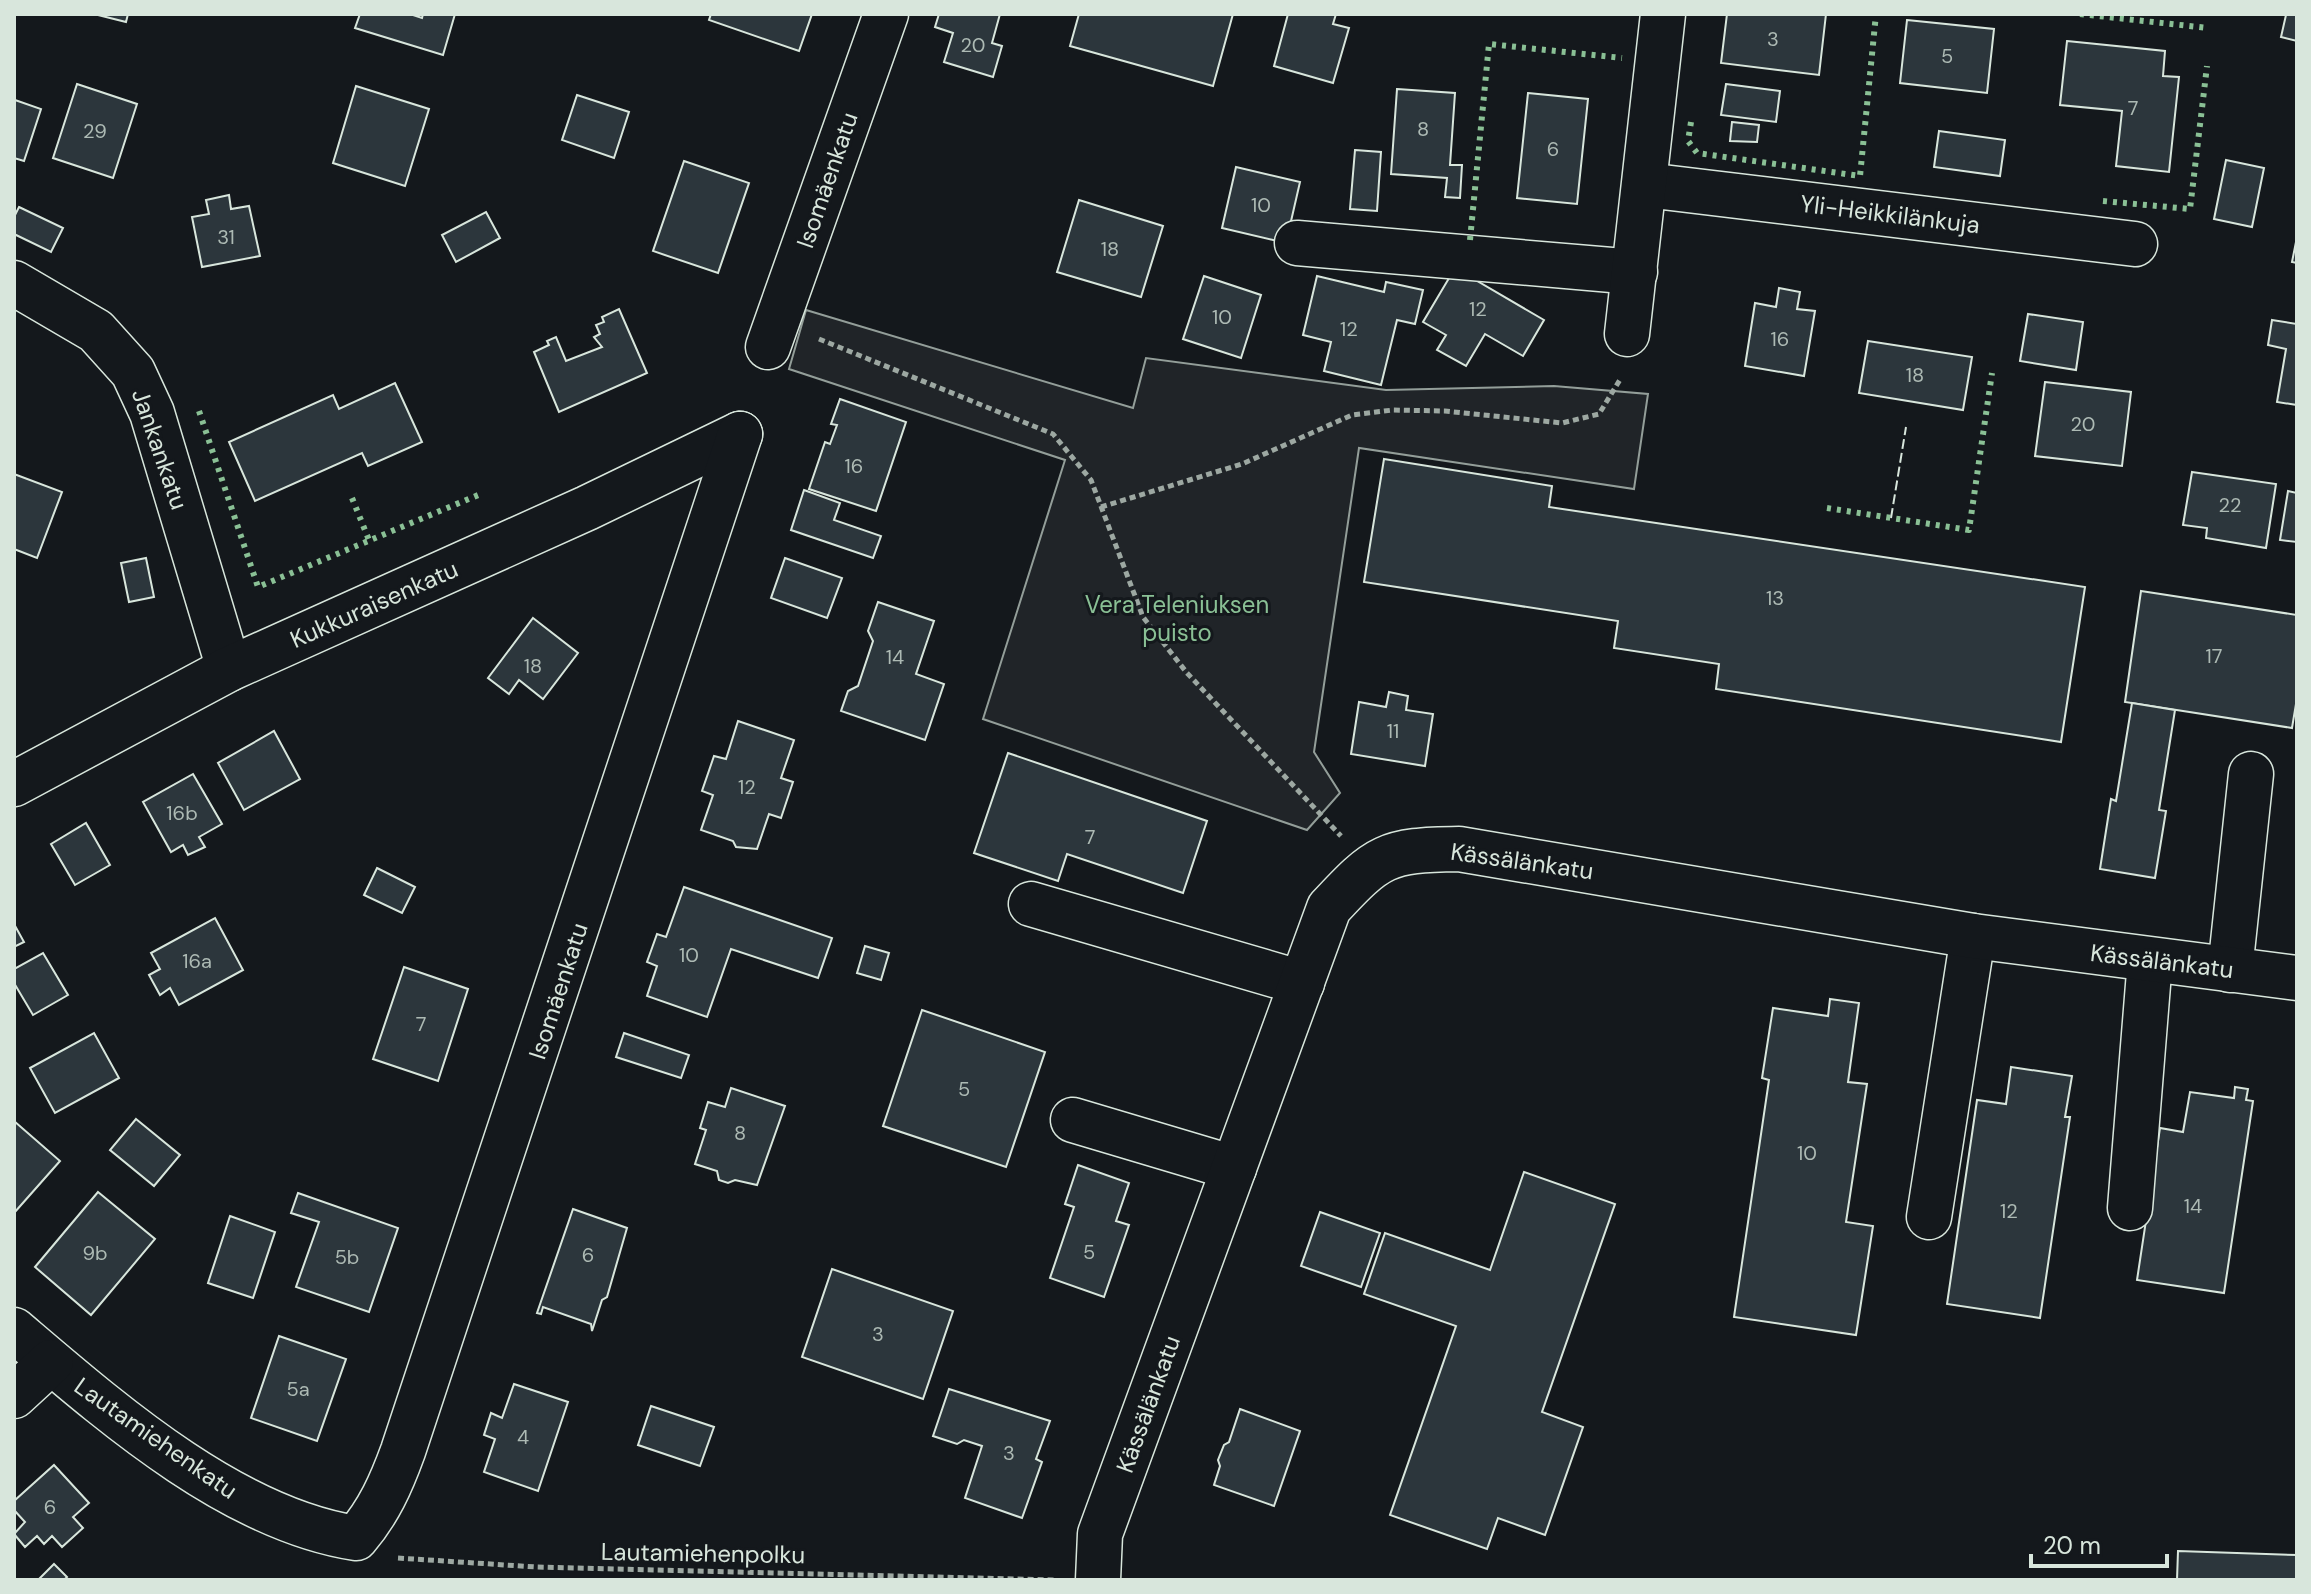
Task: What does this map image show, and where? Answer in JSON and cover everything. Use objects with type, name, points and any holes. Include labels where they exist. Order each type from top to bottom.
[{"type":"street","name":"Isomäenkatu","points":[[773,334],[886,14]]},
{"type":"street","points":[[1627,334],[1663,14]]},
{"type":"street","name":"Yli-Heikkilänkuja","points":[[1646,185],[2135,244]]},
{"type":"street","points":[[1297,243],[1635,272]]},
{"type":"street","name":"Jankankatu","points":[[14,283],[96,331],[133,372],[152,413],[229,669]]},
{"type":"street","name":"Isomäenkatu","points":[[356,1538],[383,1503],[403,1451],[740,434]]},
{"type":"street","name":"Kukkuraisenkatu","points":[[14,784],[229,669],[587,508],[740,434]]},
{"type":"street","points":[[2230,970],[2251,774]]},
{"type":"street","name":"Kässälänkatu","points":[[1098,1580],[1100,1534],[1329,908],[1366,869],[1405,849],[1459,849],[1973,936],[2297,978]]},
{"type":"street","points":[[1031,904],[1302,983]]},
{"type":"street","points":[[1929,1217],[1973,936]]},
{"type":"street","points":[[2130,1208],[2150,960]]},
{"type":"street","points":[[1073,1120],[1234,1168]]},
{"type":"street","name":"Lautamiehenkatu","points":[[14,1330],[165,1450],[256,1506],[305,1528],[356,1538]]},
{"type":"street","points":[[14,1396],[51,1362]]},
{"type":"path","points":[[773,334],[1053,434],[1091,480],[1143,617],[1187,673],[1333,826],[1366,869]]},
{"type":"path","points":[[1101,507],[1242,464],[1352,415],[1445,411],[1562,423],[1599,414],[1621,379],[1627,334]]},
{"type":"path","name":"Lautamiehenpolku","points":[[356,1538],[392,1557],[453,1564],[1054,1580]]},
{"type":"green space","name":"Vera Teleniuksen puisto","points":[[806,310],[1133,408],[1146,358],[1386,390],[1554,386],[1648,394],[1634,489],[1359,448],[1314,752],[1340,793],[1307,830],[983,719],[1065,460],[789,369]]},
{"type":"building","points":[[94,14],[128,14],[126,22]]},
{"type":"building","points":[[360,14],[410,14],[422,18],[423,14],[455,14],[443,55],[355,28]]},
{"type":"building","points":[[711,14],[812,14],[799,51],[709,20]]},
{"type":"building","points":[[939,14],[1000,14],[992,43],[1002,46],[993,77],[944,62],[953,33],[935,27]]},
{"type":"building","points":[[1079,14],[1233,14],[1213,86],[1070,46]]},
{"type":"building","points":[[1288,14],[1336,14],[1333,24],[1349,28],[1333,83],[1274,66]]},
{"type":"building","points":[[1727,14],[1826,14],[1819,75],[1721,63]]},
{"type":"building","points":[[2281,14],[2297,14],[2297,41],[2281,37],[2286,15]]},
{"type":"building","points":[[1907,20],[1994,29],[1987,93],[1900,83]]},
{"type":"building","points":[[2067,41],[2165,51],[2163,76],[2179,77],[2169,172],[2116,166],[2122,111],[2060,105]]},
{"type":"building","points":[[77,84],[137,104],[113,178],[53,158]]},
{"type":"building","points":[[1726,84],[1780,91],[1776,122],[1721,115]]},
{"type":"building","points":[[356,86],[429,109],[405,186],[333,163]]},
{"type":"building","points":[[1397,89],[1455,93],[1450,165],[1462,165],[1460,198],[1445,197],[1447,178],[1391,174]]},
{"type":"building","points":[[1528,93],[1588,99],[1577,204],[1517,198]]},
{"type":"building","points":[[577,95],[629,112],[614,158],[562,140]]},
{"type":"building","points":[[15,100],[41,109],[24,161],[14,158]]},
{"type":"building","points":[[1732,122],[1759,125],[1757,142],[1730,141]]},
{"type":"building","points":[[1939,131],[2005,140],[2000,176],[1934,167]]},
{"type":"building","points":[[1355,150],[1381,152],[1377,211],[1350,209]]},
{"type":"building","points":[[2226,160],[2264,168],[2252,227],[2214,219]]},
{"type":"building","points":[[684,161],[749,183],[718,273],[653,251]]},
{"type":"building","points":[[1236,167],[1300,182],[1286,243],[1222,228]]},
{"type":"building","points":[[229,195],[231,209],[249,206],[260,256],[202,267],[192,217],[209,214],[206,200]]},
{"type":"building","points":[[1079,200],[1163,226],[1141,297],[1057,272]]},
{"type":"building","points":[[19,207],[63,228],[51,252],[14,234],[14,217]]},
{"type":"building","points":[[486,212],[500,238],[456,262],[442,235]]},
{"type":"building","points":[[2297,237],[2297,263],[2292,262]]},
{"type":"building","points":[[1455,268],[1544,320],[1523,356],[1485,334],[1466,366],[1437,350],[1446,335],[1423,322]]},
{"type":"building","points":[[1204,276],[1261,295],[1241,358],[1183,339]]},
{"type":"building","points":[[1317,276],[1384,292],[1386,282],[1423,290],[1415,324],[1397,320],[1381,385],[1324,371],[1331,342],[1303,335]]},
{"type":"building","points":[[1779,288],[1800,292],[1797,309],[1815,311],[1804,376],[1745,366],[1755,303],[1776,307]]},
{"type":"building","points":[[619,309],[647,373],[559,412],[534,352],[549,345],[547,341],[556,337],[566,361],[602,347],[594,337],[600,334],[596,325],[604,322],[602,317]]},
{"type":"building","points":[[2028,314],[2083,322],[2076,370],[2020,361]]},
{"type":"building","points":[[2272,320],[2297,324],[2297,405],[2277,402],[2286,349],[2268,345]]},
{"type":"building","points":[[1868,341],[1972,357],[1963,410],[1859,393]]},
{"type":"building","points":[[2045,382],[2131,392],[2122,466],[2035,456]]},
{"type":"building","points":[[395,383],[422,442],[368,466],[362,453],[255,501],[229,442],[333,395],[339,409]]},
{"type":"building","points":[[840,399],[906,422],[876,511],[809,489],[825,442],[830,444],[837,425],[831,424]]},
{"type":"building","points":[[1384,459],[1552,486],[1549,507],[2085,587],[2061,742],[1716,689],[1719,664],[1614,648],[1618,621],[1364,582]]},
{"type":"building","points":[[2192,472],[2276,484],[2266,548],[2206,538],[2207,528],[2183,525]]},
{"type":"building","points":[[14,474],[62,492],[37,558],[14,549]]},
{"type":"building","points":[[804,490],[840,503],[834,520],[881,536],[873,558],[791,530]]},
{"type":"building","points":[[2288,491],[2297,493],[2297,542],[2280,540]]},
{"type":"building","points":[[146,558],[154,597],[129,602],[121,563]]},
{"type":"building","points":[[785,558],[842,578],[827,618],[771,598]]},
{"type":"building","points":[[2141,591],[2297,615],[2297,698],[2292,728],[2125,702]]},
{"type":"building","points":[[878,602],[934,621],[916,674],[944,684],[925,740],[841,711],[848,691],[858,686],[873,641],[868,631]]},
{"type":"building","points":[[533,618],[578,653],[543,699],[519,680],[509,694],[488,678]]},
{"type":"building","points":[[1389,692],[1408,696],[1406,710],[1433,714],[1425,766],[1351,754],[1359,702],[1386,707]]},
{"type":"building","points":[[2132,703],[2175,710],[2159,810],[2166,811],[2155,878],[2100,869],[2111,799],[2116,801]]},
{"type":"building","points":[[738,721],[794,740],[781,778],[793,782],[781,818],[769,814],[757,849],[736,847],[733,841],[701,830],[713,795],[702,791],[714,756],[726,759]]},
{"type":"building","points":[[274,731],[300,779],[244,810],[218,763]]},
{"type":"building","points":[[1008,753],[1207,821],[1183,893],[1067,854],[1058,881],[974,853]]},
{"type":"building","points":[[193,774],[222,824],[199,837],[205,847],[188,855],[183,845],[171,852],[143,802]]},
{"type":"building","points":[[86,823],[110,865],[75,885],[51,844]]},
{"type":"building","points":[[377,868],[415,887],[402,913],[364,895]]},
{"type":"building","points":[[684,887],[832,938],[818,978],[731,949],[707,1017],[647,996],[657,966],[647,962],[657,934],[666,937]]},
{"type":"building","points":[[215,918],[243,970],[179,1005],[170,988],[160,995],[149,975],[160,969],[151,953]]},
{"type":"building","points":[[14,924],[24,942],[14,947]]},
{"type":"building","points":[[865,946],[889,953],[881,980],[857,973]]},
{"type":"building","points":[[43,953],[68,995],[33,1015],[14,983],[14,969]]},
{"type":"building","points":[[404,967],[468,989],[438,1081],[373,1059]]},
{"type":"building","points":[[1830,999],[1859,1003],[1848,1082],[1867,1084],[1846,1222],[1873,1226],[1856,1335],[1734,1317],[1769,1080],[1762,1078],[1773,1008],[1828,1016]]},
{"type":"building","points":[[922,1010],[1045,1052],[1006,1167],[883,1126]]},
{"type":"building","points":[[94,1033],[119,1078],[55,1113],[30,1068]]},
{"type":"building","points":[[624,1033],[689,1055],[681,1078],[616,1057]]},
{"type":"building","points":[[2011,1067],[2072,1076],[2065,1117],[2070,1117],[2040,1318],[1947,1304],[1977,1100],[2006,1104]]},
{"type":"building","points":[[2235,1087],[2248,1089],[2246,1100],[2253,1101],[2224,1293],[2137,1280],[2160,1128],[2183,1132],[2190,1092],[2234,1098]]},
{"type":"building","points":[[731,1088],[785,1106],[757,1185],[719,1180],[717,1171],[695,1164],[706,1130],[700,1128],[708,1102],[725,1107]]},
{"type":"building","points":[[136,1119],[180,1155],[154,1186],[110,1150]]},
{"type":"building","points":[[14,1121],[60,1161],[14,1213]]},
{"type":"building","points":[[1078,1165],[1129,1183],[1116,1221],[1129,1225],[1104,1297],[1050,1278],[1074,1207],[1065,1204]]},
{"type":"building","points":[[1524,1172],[1615,1204],[1542,1412],[1583,1427],[1545,1535],[1498,1518],[1487,1549],[1390,1515],[1456,1326],[1364,1294],[1385,1233],[1490,1270]]},
{"type":"building","points":[[98,1192],[155,1239],[91,1315],[35,1267]]},
{"type":"building","points":[[298,1193],[398,1228],[369,1312],[296,1287],[319,1222],[291,1213]]},
{"type":"building","points":[[573,1209],[627,1228],[607,1297],[602,1300],[592,1331],[591,1324],[543,1307],[541,1314],[537,1313]]},
{"type":"building","points":[[1320,1212],[1380,1233],[1361,1287],[1301,1266]]},
{"type":"building","points":[[230,1216],[275,1232],[253,1298],[208,1283]]},
{"type":"building","points":[[832,1269],[953,1311],[923,1399],[802,1357]]},
{"type":"building","points":[[279,1336],[346,1359],[317,1441],[251,1418]]},
{"type":"building","points":[[514,1384],[568,1402],[538,1491],[484,1472],[495,1439],[484,1435],[491,1413],[502,1418]]},
{"type":"building","points":[[949,1389],[1050,1421],[1036,1459],[1042,1462],[1022,1518],[965,1498],[982,1446],[964,1440],[957,1444],[933,1436]]},
{"type":"building","points":[[651,1406],[714,1427],[700,1466],[638,1445]]},
{"type":"building","points":[[1240,1409],[1300,1431],[1274,1506],[1214,1485],[1220,1466],[1218,1460],[1224,1445],[1229,1442]]},
{"type":"building","points":[[54,1465],[89,1503],[73,1517],[83,1528],[62,1547],[52,1536],[44,1544],[37,1536],[25,1547],[14,1534],[25,1522],[14,1510],[14,1501]]},
{"type":"building","points":[[2178,1551],[2297,1555],[2297,1580],[2177,1580]]},
{"type":"building","points":[[54,1564],[67,1577],[64,1580],[38,1580]]},
{"type":"hedge","points":[[1691,122],[1688,141],[1697,153],[1860,176],[1876,14]]},
{"type":"hedge","points":[[2080,14],[2208,28]]},
{"type":"hedge","points":[[1470,240],[1489,44],[1622,58]]},
{"type":"hedge","points":[[2103,201],[2190,209],[2207,66]]},
{"type":"hedge","points":[[1827,508],[1969,530],[1992,373]]},
{"type":"hedge","points":[[199,411],[258,587],[483,493]]},
{"type":"hedge","points":[[352,498],[369,540]]},
{"type":"fence","points":[[1891,518],[1906,427]]}]
